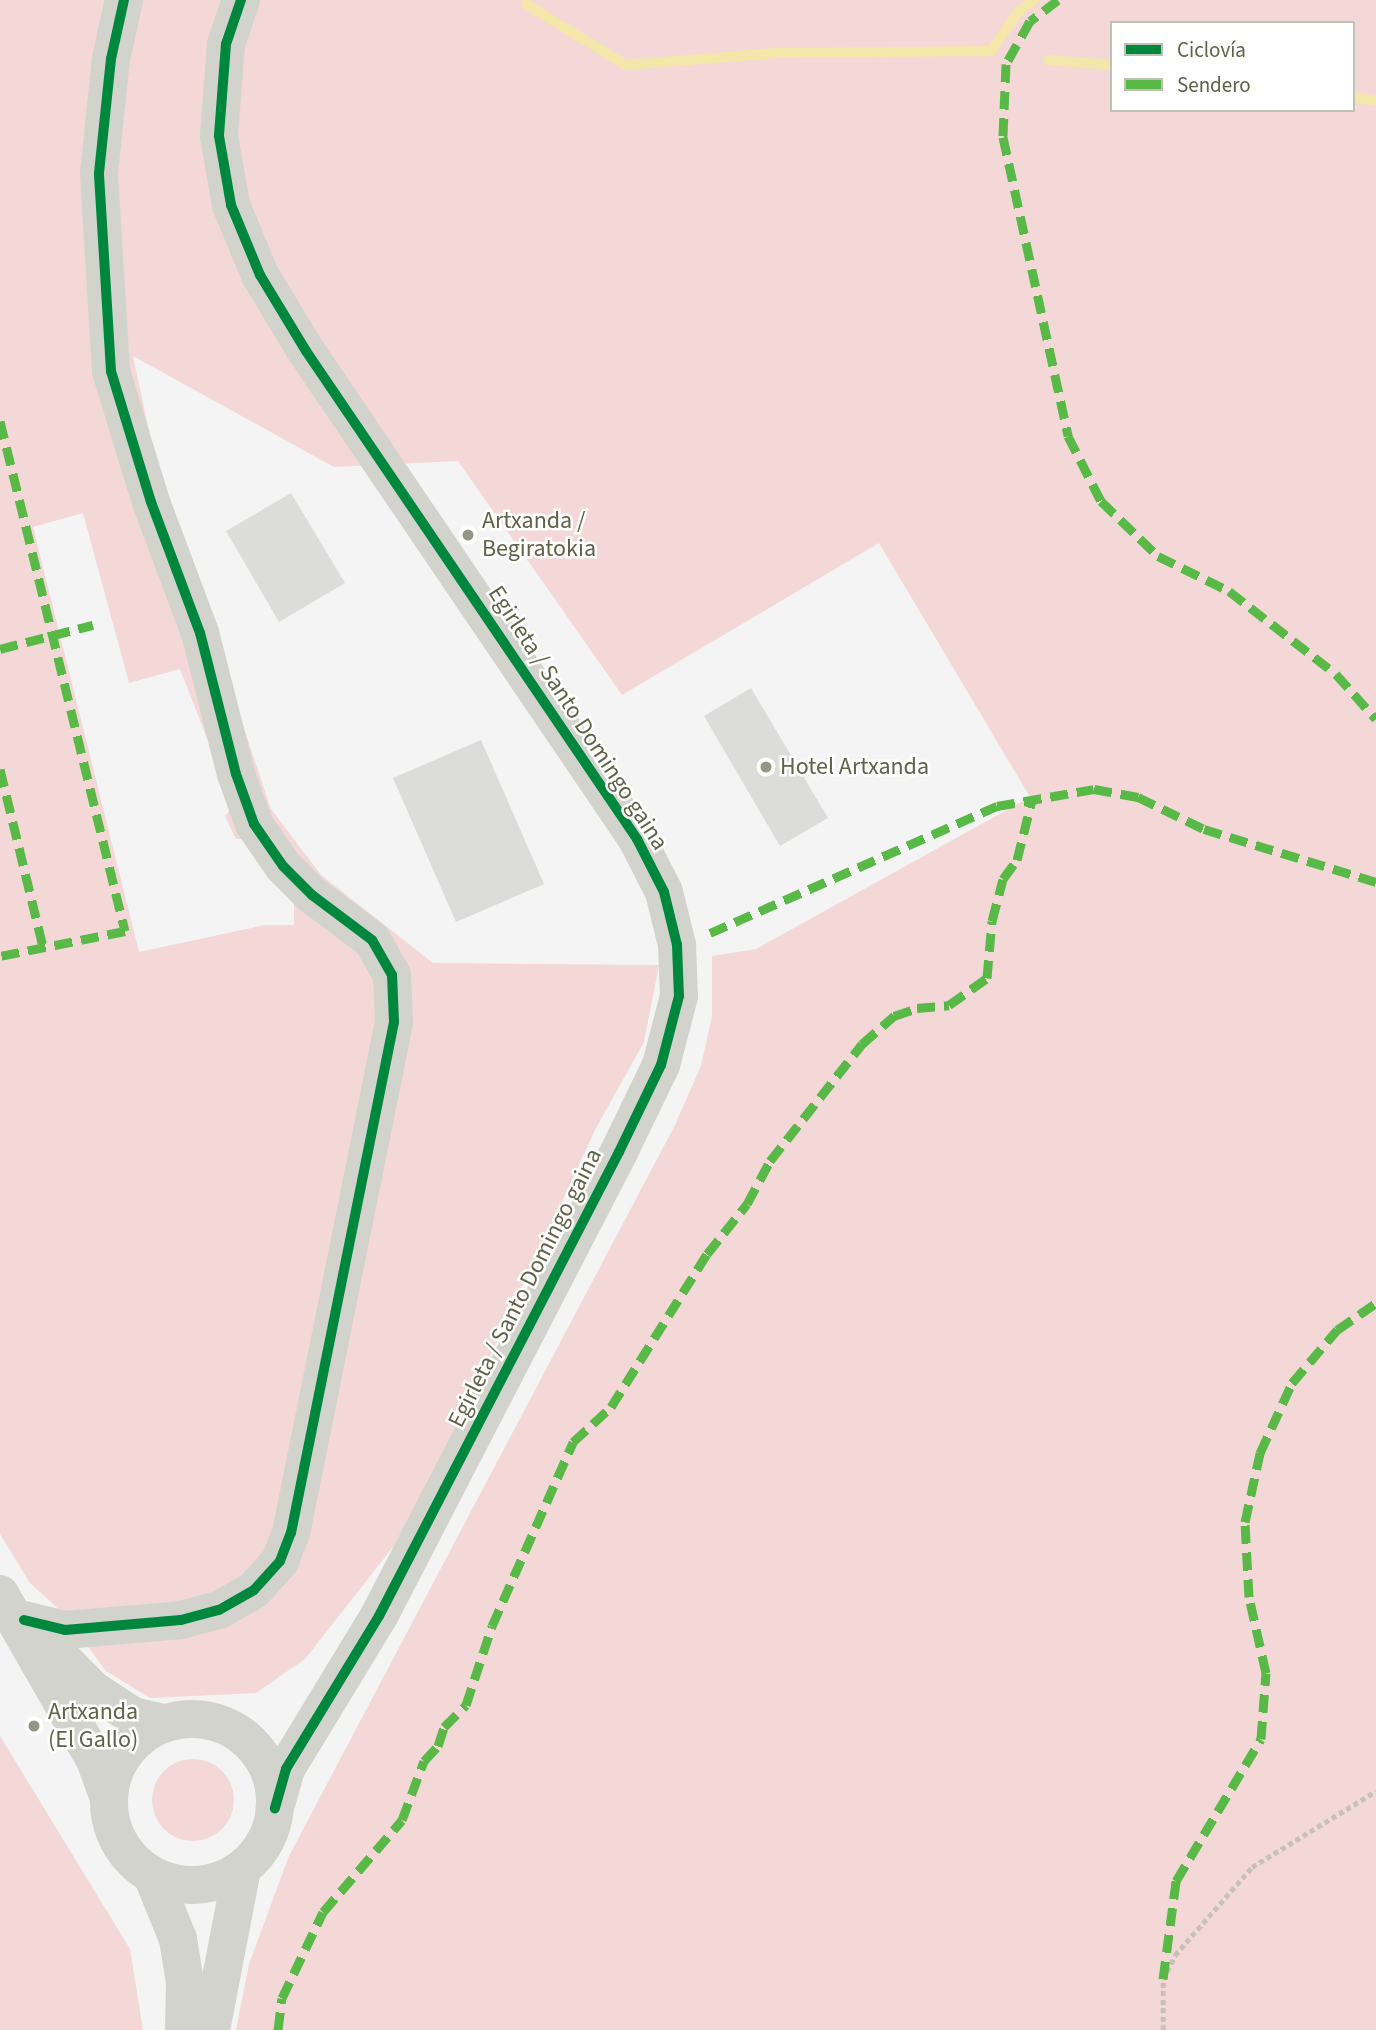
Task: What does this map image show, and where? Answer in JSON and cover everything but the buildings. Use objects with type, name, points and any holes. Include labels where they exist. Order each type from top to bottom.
[{"type":"street","points":[[8,1603],[65,1630],[181,1620],[219,1610],[254,1590],[280,1561],[291,1534],[394,1022],[392,975],[372,940],[312,895],[283,866],[254,824],[236,774],[200,633],[151,502],[111,371],[99,173],[111,59],[124,0]]},
{"type":"street","name":"Egirleta / Santo Domingo gaina","points":[[241,0],[226,44],[219,136],[231,205],[260,275],[306,351],[637,839],[664,892],[677,945],[679,996],[661,1065],[619,1152],[379,1616],[286,1769],[275,1808]]},
{"type":"street","points":[[8,1603],[93,1690],[133,1716],[163,1723]]},
{"type":"street","points":[[8,1603],[95,1760],[108,1795],[110,1819],[118,1842],[133,1861],[152,1875],[198,1886],[242,1870]]},
{"type":"street","points":[[93,1690],[85,1674],[84,1654],[91,1639],[108,1626]]},
{"type":"street","points":[[108,1795],[125,1751],[163,1723],[186,1718],[233,1728],[266,1762],[275,1808],[271,1832],[242,1870],[211,2030]]},
{"type":"street","points":[[152,1875],[178,1939],[184,1982],[184,2030]]},
{"type":"path","points":[[1163,2030],[1163,1979],[1175,1955],[1252,1867],[1376,1791]]},
{"type":"shaded area","points":[[0,0],[1376,0],[1376,2030],[236,2030],[249,1964],[289,1856],[675,1125],[701,1066],[712,1016],[712,956],[756,949],[1030,797],[879,543],[622,695],[458,461],[334,467],[133,356],[157,469],[271,809],[321,875],[433,963],[659,965],[644,1042],[596,1128],[415,1519],[305,1659],[256,1693],[150,1698],[106,1671],[62,1612],[30,1583],[0,1534]],"holes":[[[83,513],[129,683],[180,669],[215,759],[230,810],[225,816],[236,839],[244,839],[294,902],[294,925],[265,925],[139,952],[33,527]]]},
{"type":"shaded area","points":[[0,1736],[130,1949],[143,2030],[0,2030]]},
{"type":"shaded area","points":[[193,1759],[209,1762],[222,1771],[231,1784],[234,1800],[231,1816],[222,1829],[209,1838],[193,1841],[177,1838],[164,1829],[155,1816],[152,1800],[155,1784],[164,1771],[177,1762]]},
{"type":"waterway","points":[[983,52],[991,51],[1019,11],[1034,0]]},
{"type":"waterway","points":[[526,4],[626,65],[776,53],[991,51]]},
{"type":"waterway","points":[[1048,60],[1110,65]]},
{"type":"waterway","points":[[1355,97],[1376,101]]},
{"type":"marked path","points":[[1058,0],[1030,21],[1006,64],[1003,137],[1068,436],[1101,501],[1158,556],[1229,591],[1336,674],[1376,719]]},
{"type":"marked path","points":[[0,421],[125,931],[0,956]]},
{"type":"marked path","points":[[0,649],[93,625]]},
{"type":"marked path","points":[[0,769],[43,947]]},
{"type":"marked path","points":[[710,933],[997,806],[1094,789],[1138,797],[1204,829],[1376,882]]},
{"type":"marked path","points":[[278,2030],[282,1998],[323,1912],[402,1820],[424,1761],[438,1746],[444,1727],[466,1705],[492,1626],[573,1442],[611,1407],[707,1254],[747,1204],[770,1161],[862,1044],[894,1016],[917,1008],[949,1005],[987,978],[992,921],[1003,879],[1017,860],[1032,800]]},
{"type":"marked path","points":[[1163,1979],[1176,1881],[1261,1739],[1266,1673],[1249,1597],[1245,1522],[1260,1453],[1292,1383],[1337,1330],[1376,1303]]},
{"type":"cycle path","points":[[24,1620],[65,1630],[181,1620],[219,1610],[254,1590],[280,1561],[291,1533],[394,1022],[392,975],[372,940],[312,895],[283,866],[254,824],[236,774],[200,633],[151,502],[111,371],[99,173],[111,59],[124,0]]},
{"type":"cycle path","points":[[241,0],[226,44],[219,136],[231,205],[260,275],[306,351],[637,839],[664,892],[677,945],[679,996],[661,1065],[619,1152],[379,1616],[286,1769],[275,1808]]},
{"type":"place","name":"Artxanda / Begiratokia","points":[[468,535]]},
{"type":"place","name":"Hotel Artxanda","points":[[766,767]]},
{"type":"place","name":"Artxanda (El Gallo)","points":[[34,1726]]}]
